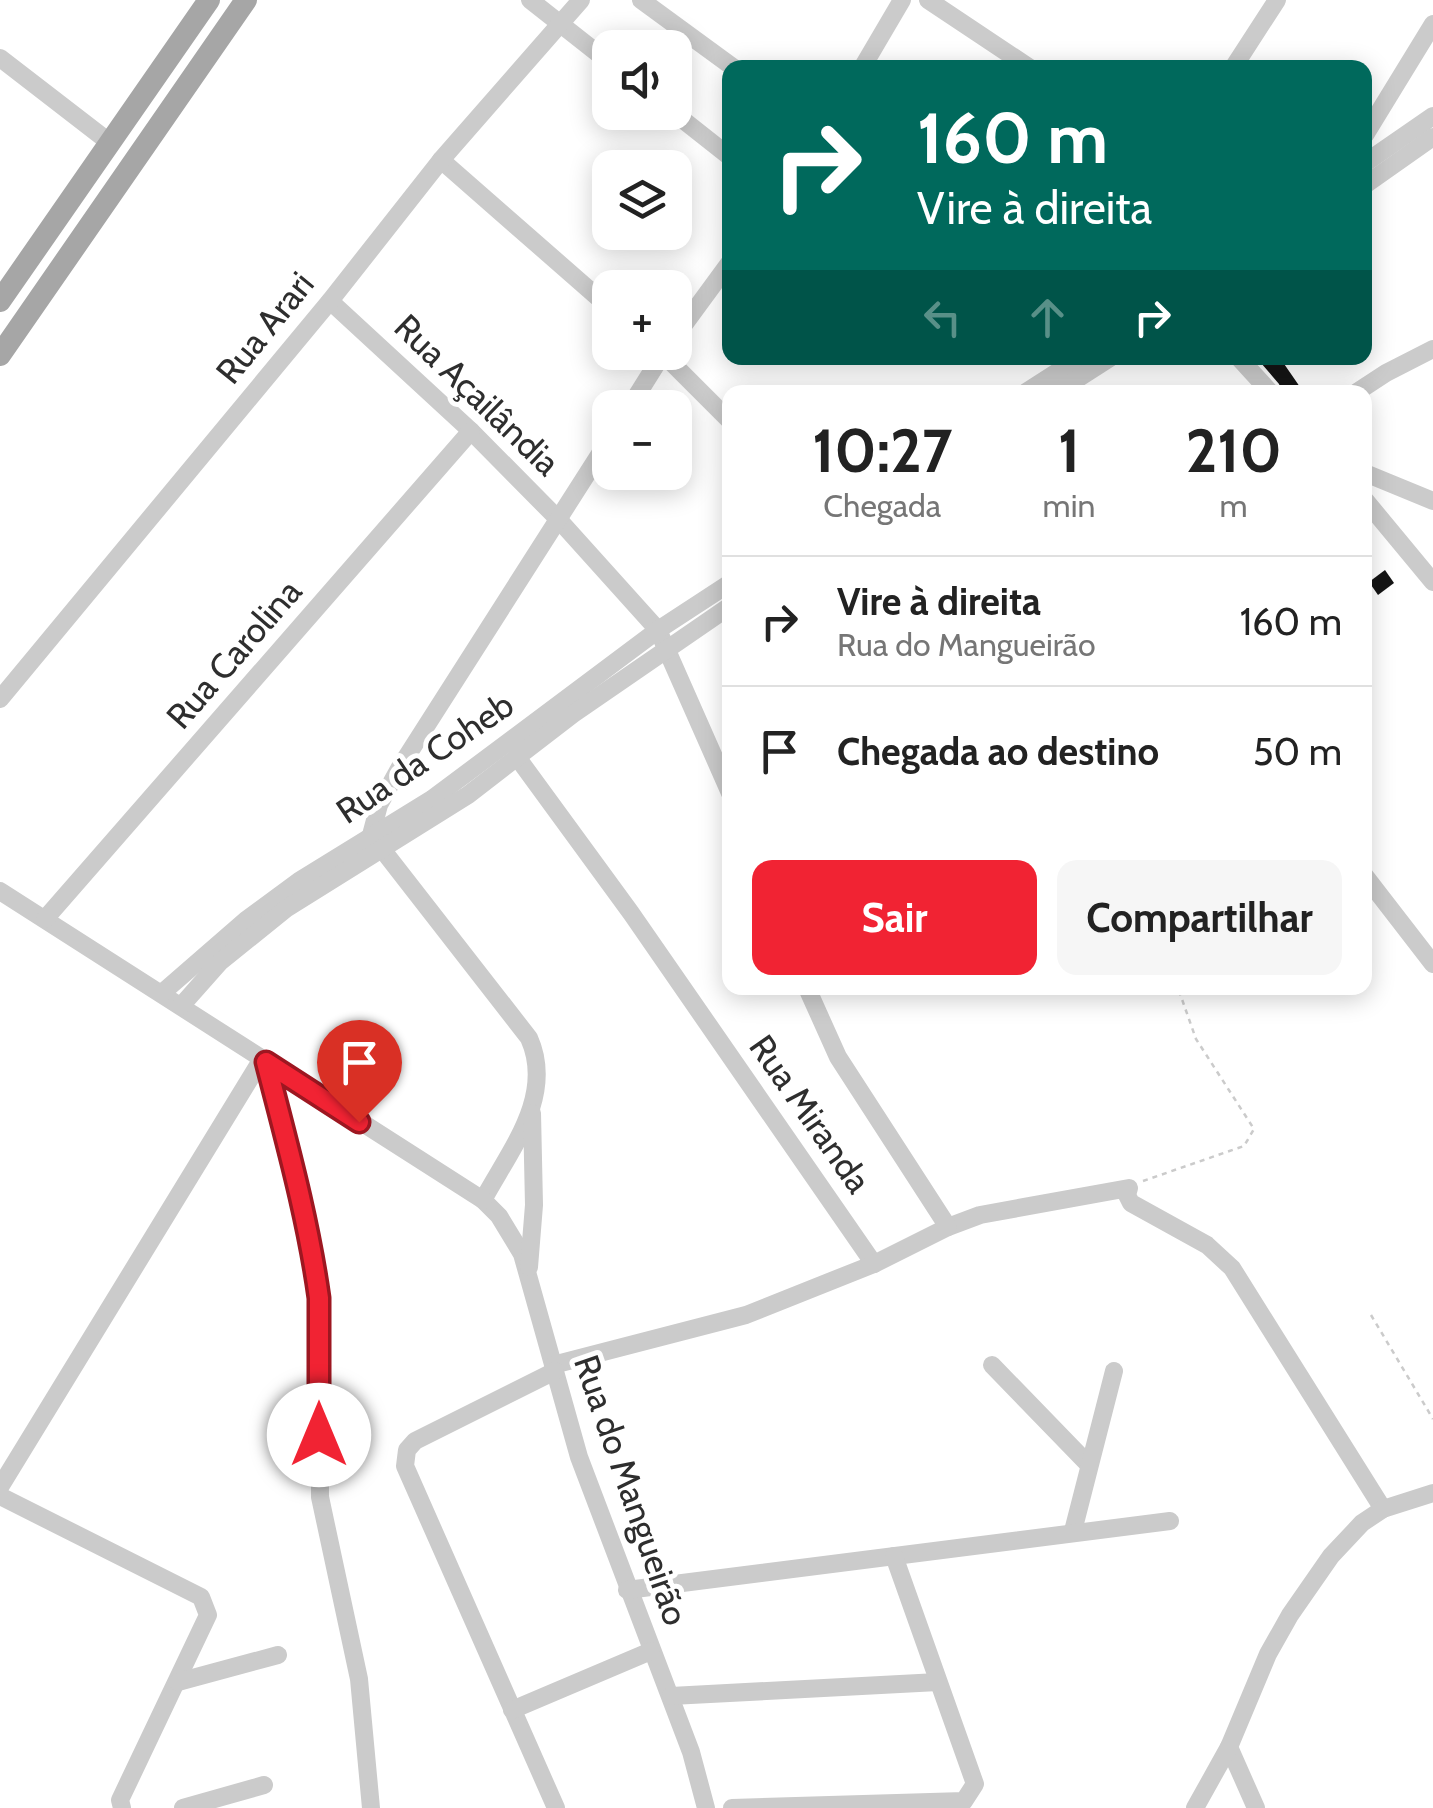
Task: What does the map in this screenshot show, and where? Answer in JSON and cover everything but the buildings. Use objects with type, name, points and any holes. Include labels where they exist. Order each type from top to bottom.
[{"type":"main road","points":[[0,301],[210,0]]},
{"type":"main road","points":[[0,355],[246,0]]},
{"type":"street","points":[[530,0],[592,49]]},
{"type":"street","name":"Rua Arari","points":[[0,699],[330,301],[441,160],[580,0]]},
{"type":"street","points":[[640,0],[723,60]]},
{"type":"street","points":[[867,60],[902,0]]},
{"type":"street","points":[[928,0],[1018,60]]},
{"type":"street","points":[[1239,60],[1277,0]]},
{"type":"street","points":[[1372,124],[1433,24]]},
{"type":"street","points":[[0,58],[109,142]]},
{"type":"street","points":[[1372,158],[1433,116]]},
{"type":"street","points":[[692,126],[722,151]]},
{"type":"street","points":[[1372,179],[1433,136]]},
{"type":"street","points":[[441,160],[592,292]]},
{"type":"street","points":[[692,314],[722,273]]},
{"type":"street","name":"Rua Açailândia","points":[[330,301],[471,431],[658,630],[722,775]]},
{"type":"street","points":[[1367,385],[1433,349]]},
{"type":"street","points":[[1037,385],[1068,365]]},
{"type":"street","points":[[1067,385],[1097,365]]},
{"type":"street","points":[[1246,365],[1264,385]]},
{"type":"street","points":[[679,370],[722,412]]},
{"type":"street","name":"Rua Carolina","points":[[45,919],[471,431]]},
{"type":"street","points":[[528,1277],[534,1205],[532,1111],[539,1080],[537,1056],[529,1038],[376,842],[380,804],[400,766],[592,466]]},
{"type":"street","points":[[1372,476],[1433,501]]},
{"type":"street","points":[[1372,508],[1433,582]]},
{"type":"street","name":"Rua da Coheb","points":[[181,1006],[220,962],[272,920],[658,630],[722,589]]},
{"type":"street","name":"Rua da Coheb","points":[[162,992],[220,939],[376,842],[468,795],[722,612]]},
{"type":"street","name":"Rua Miranda","points":[[517,758],[632,913],[874,1264]]},
{"type":"street","points":[[1372,885],[1433,964]]},
{"type":"street","name":"Rua do Mangueirão","points":[[0,891],[484,1200],[512,1235],[522,1254],[578,1457],[671,1696],[706,1808]]},
{"type":"street","points":[[810,995],[838,1058],[948,1227]]},
{"type":"street","points":[[0,1487],[264,1061]]},
{"type":"street","points":[[264,1061],[315,1268],[319,1298],[320,1497],[356,1664],[372,1808]]},
{"type":"street","points":[[484,1200],[532,1111]]},
{"type":"street","points":[[556,1808],[404,1466],[415,1441],[554,1368],[746,1316],[980,1215],[1129,1188],[1131,1202],[1207,1245],[1232,1268],[1383,1509]]},
{"type":"street","points":[[992,1366],[1088,1464]]},
{"type":"street","points":[[1073,1531],[1114,1371]]},
{"type":"street","points":[[1195,1808],[1229,1747],[1251,1691],[1290,1615],[1330,1556],[1362,1523],[1383,1509],[1433,1493]]},
{"type":"street","points":[[0,1496],[201,1597],[208,1614],[119,1805]]},
{"type":"street","points":[[627,1590],[1073,1531],[1170,1522]]},
{"type":"street","points":[[732,1808],[964,1801],[975,1784],[894,1556]]},
{"type":"street","points":[[512,1710],[651,1651]]},
{"type":"street","points":[[178,1682],[278,1655]]},
{"type":"street","points":[[671,1696],[938,1682]]},
{"type":"street","points":[[1229,1747],[1256,1808]]},
{"type":"street","points":[[183,1808],[264,1785]]},
{"type":"path","points":[[1129,1188],[1244,1146],[1254,1129],[1196,1039],[1180,995]]},
{"type":"path","points":[[1371,1315],[1433,1419]]},
{"type":"route","points":[[319,1435],[319,1298],[313,1254],[266,1062],[359,1122]]}]
